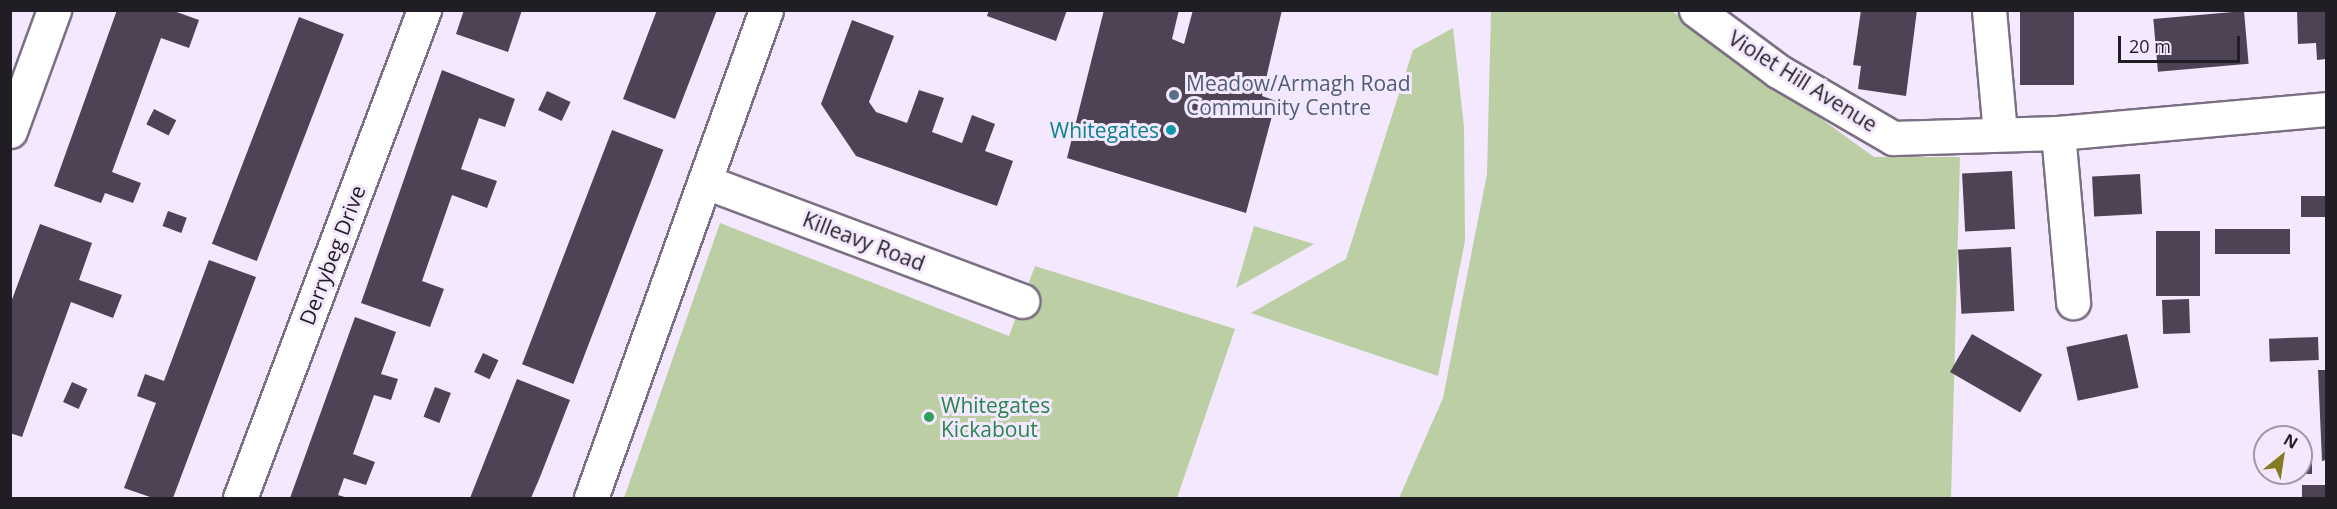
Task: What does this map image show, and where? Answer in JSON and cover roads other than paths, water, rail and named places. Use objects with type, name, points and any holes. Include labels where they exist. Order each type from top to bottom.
[{"type":"street","points":[[10,131],[54,10]]},
{"type":"street","name":"Derrybeg Drive","points":[[240,498],[424,10]]},
{"type":"street","points":[[591,498],[766,10]]},
{"type":"street","name":"Violet Hill Avenue","points":[[1696,10],[1778,71],[1893,138],[2058,133],[2326,109]]},
{"type":"street","points":[[1989,10],[2000,134]]},
{"type":"street","points":[[2058,133],[2073,302]]},
{"type":"street","name":"Killeavy Road","points":[[706,182],[1022,300]]},
{"type":"place","name":"Meadow/Armagh Road Community Centre","points":[[1174,95]]},
{"type":"place","name":"Whitegates","points":[[1171,130]]},
{"type":"place","name":"Whitegates Kickabout","points":[[929,417]]}]
